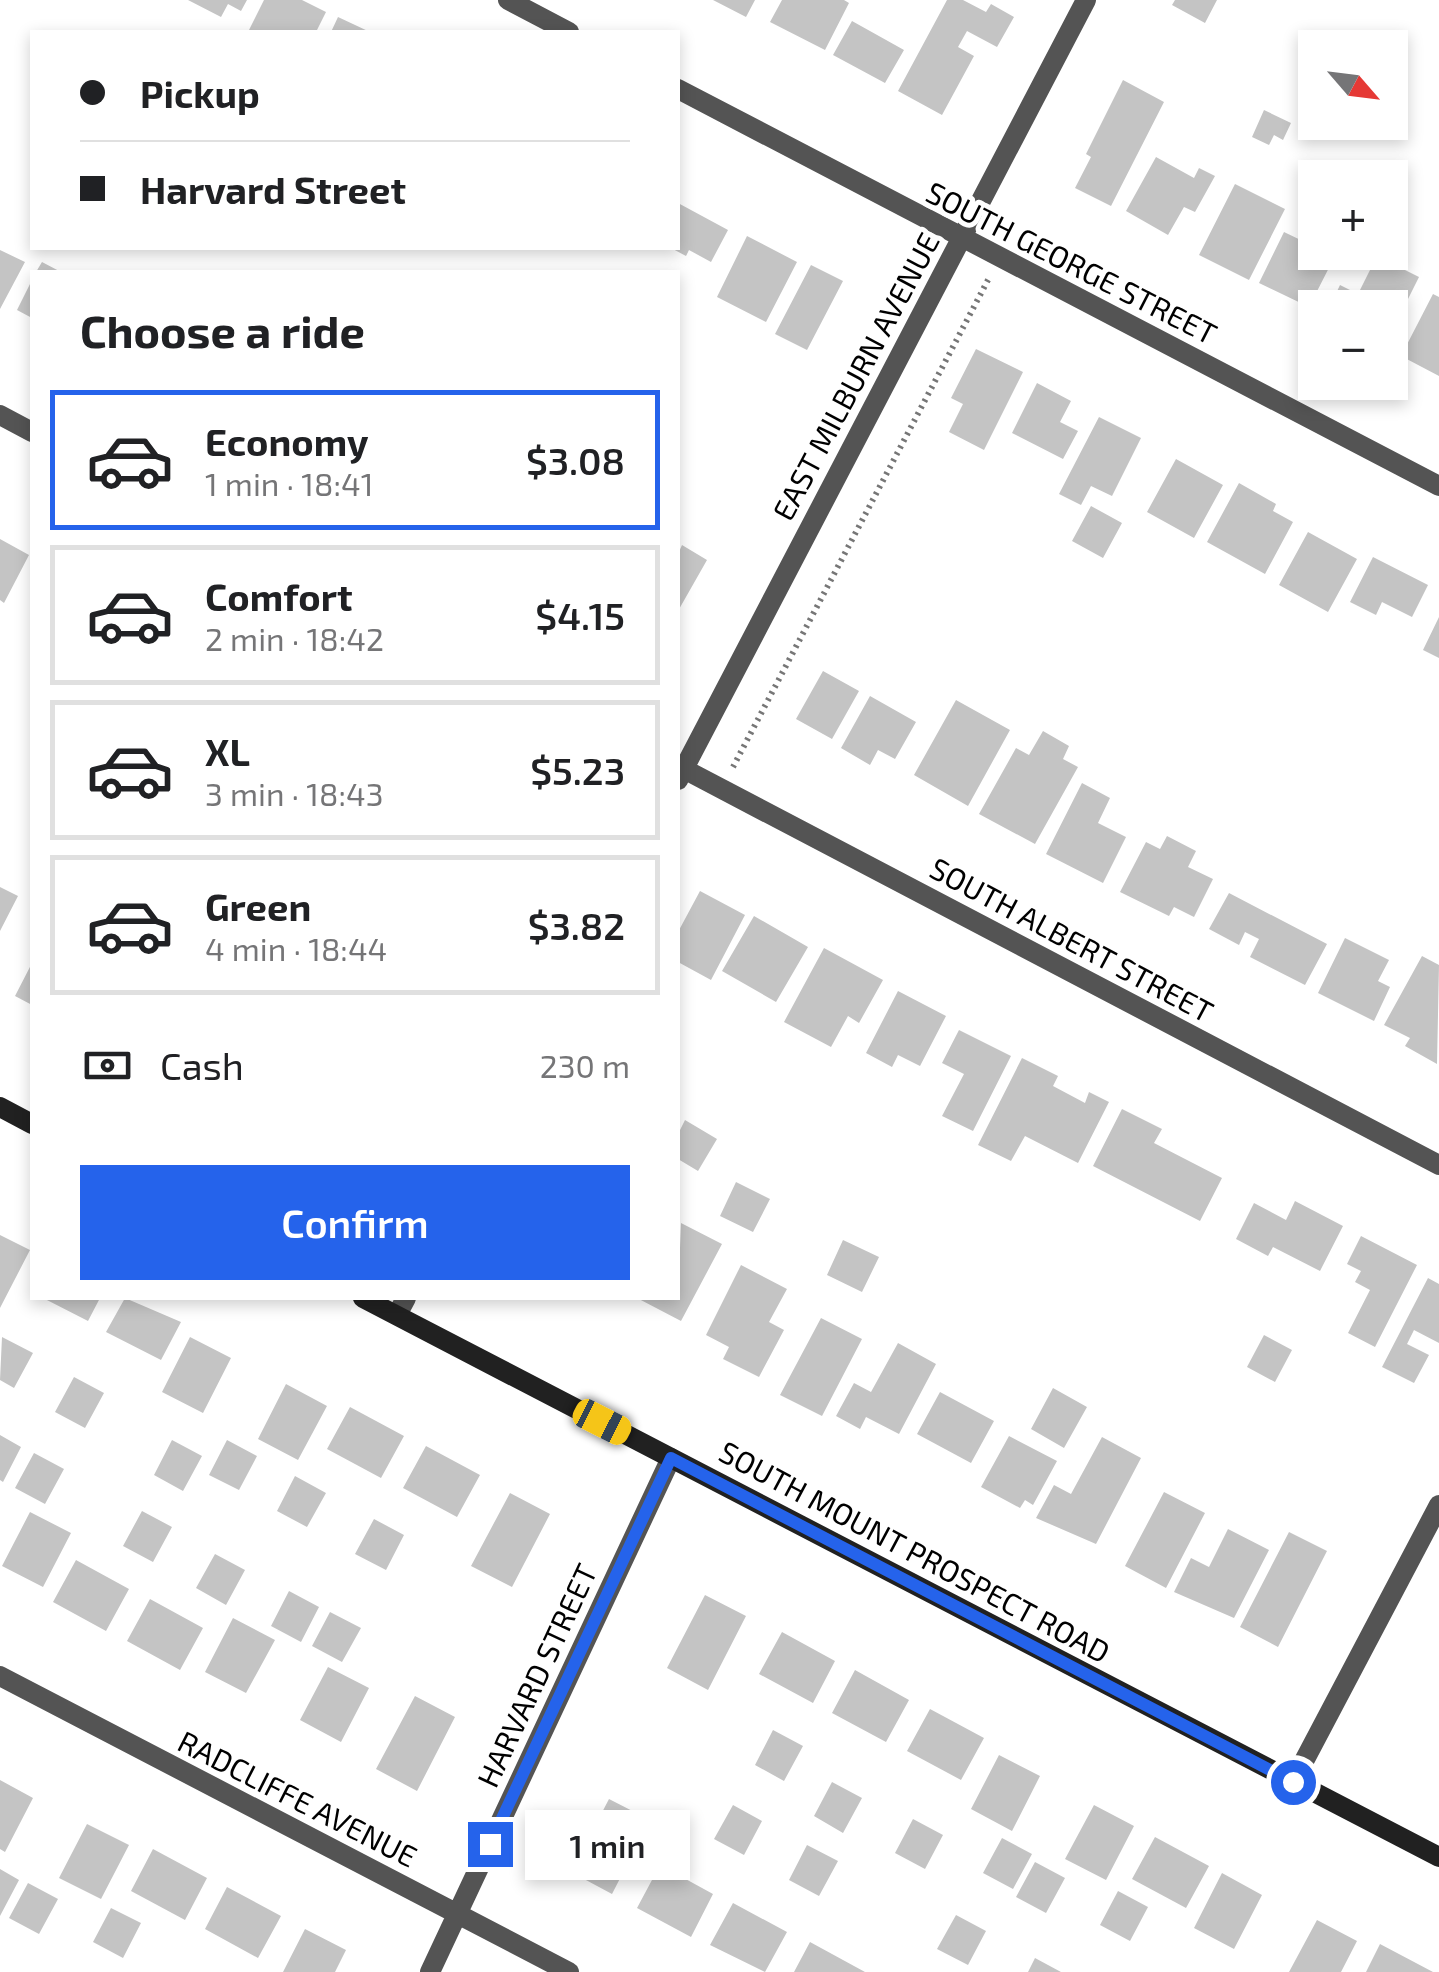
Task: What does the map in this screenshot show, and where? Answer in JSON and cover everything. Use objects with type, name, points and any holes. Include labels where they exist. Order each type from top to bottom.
[{"type":"main road","points":[[0,1107],[30,1123]]},
{"type":"main road","name":"SOUTH MOUNT PROSPECT ROAD","points":[[372,1300],[401,1306],[671,1458],[1439,1857]]},
{"type":"street","points":[[508,0],[566,30]]},
{"type":"street","name":"EAST MILBURN AVENUE","points":[[680,770],[1086,0]]},
{"type":"street","name":"SOUTH GEORGE STREET","points":[[680,91],[1439,486]]},
{"type":"street","points":[[0,415],[30,431]]},
{"type":"street","name":"SOUTH ALBERT STREET","points":[[680,773],[1439,1166]]},
{"type":"street","name":"HARVARD STREET","points":[[430,1972],[671,1458]]},
{"type":"street","points":[[1293,1782],[1439,1505]]},
{"type":"street","name":"RADCLIFFE AVENUE","points":[[0,1676],[569,1972]]},
{"type":"path","points":[[730,773],[989,278]]},
{"type":"building","points":[[188,0],[247,0],[241,11],[228,4],[221,17]]},
{"type":"building","points":[[264,0],[302,0],[326,12],[317,30],[249,30]]},
{"type":"building","points":[[713,0],[755,0],[746,17]]},
{"type":"building","points":[[782,0],[849,3],[825,50],[770,22]]},
{"type":"building","points":[[947,0],[963,0],[986,12],[991,4],[1014,17],[997,47],[967,31],[958,47],[974,56],[942,115],[898,91]]},
{"type":"building","points":[[1175,0],[1217,0],[1205,23],[1172,5]]},
{"type":"building","points":[[338,17],[366,30],[332,30]]},
{"type":"building","points":[[852,21],[904,50],[885,83],[833,55]]},
{"type":"building","points":[[1123,80],[1164,102],[1111,206],[1075,188],[1091,157],[1086,154]]},
{"type":"building","points":[[1264,110],[1291,123],[1283,140],[1274,135],[1269,145],[1252,137]]},
{"type":"building","points":[[1156,157],[1194,178],[1199,168],[1215,176],[1195,212],[1184,207],[1168,235],[1126,211]]},
{"type":"building","points":[[1235,184],[1285,209],[1249,280],[1199,255]]},
{"type":"building","points":[[680,204],[728,230],[711,262],[689,250],[686,256],[675,250],[680,250]]},
{"type":"building","points":[[1284,232],[1298,239],[1298,270],[1328,270],[1318,290],[1298,290],[1298,302],[1259,283]]},
{"type":"building","points":[[747,236],[797,262],[766,322],[717,297]]},
{"type":"building","points":[[0,250],[25,262],[0,309]]},
{"type":"building","points":[[42,262],[57,270],[37,270]]},
{"type":"building","points":[[811,265],[843,281],[807,350],[775,334]]},
{"type":"building","points":[[1370,270],[1405,270],[1419,277],[1408,299],[1408,290],[1360,290]]},
{"type":"building","points":[[30,284],[30,317],[17,310]]},
{"type":"building","points":[[1433,294],[1439,297],[1439,376],[1408,360],[1408,342]]},
{"type":"building","points":[[976,349],[1023,372],[984,450],[949,432],[963,404],[951,398]]},
{"type":"building","points":[[1037,383],[1071,401],[1060,422],[1078,431],[1063,459],[1012,433]]},
{"type":"building","points":[[1099,417],[1141,438],[1112,496],[1091,486],[1081,505],[1059,494]]},
{"type":"building","points":[[1176,459],[1223,485],[1194,538],[1147,512]]},
{"type":"building","points":[[1239,483],[1276,504],[1273,511],[1293,522],[1265,574],[1207,542]]},
{"type":"building","points":[[1091,506],[1122,523],[1103,558],[1072,541]]},
{"type":"building","points":[[1308,532],[1357,559],[1328,612],[1279,585]]},
{"type":"building","points":[[0,539],[29,555],[4,603],[0,600]]},
{"type":"building","points":[[682,545],[707,560],[680,607]]},
{"type":"building","points":[[1373,557],[1428,585],[1412,617],[1382,602],[1376,615],[1350,602]]},
{"type":"building","points":[[1439,617],[1439,658],[1423,650]]},
{"type":"building","points":[[823,671],[859,691],[832,739],[796,719]]},
{"type":"building","points":[[870,696],[916,722],[895,759],[878,750],[870,765],[841,748]]},
{"type":"building","points":[[956,700],[1010,730],[968,806],[914,775]]},
{"type":"building","points":[[1043,731],[1069,746],[1063,759],[1078,767],[1035,844],[979,814],[1016,748],[1029,755]]},
{"type":"building","points":[[1082,783],[1110,798],[1098,823],[1126,837],[1103,883],[1046,854]]},
{"type":"building","points":[[1167,836],[1196,851],[1188,867],[1213,879],[1194,917],[1174,907],[1169,916],[1120,892],[1146,842],[1160,849]]},
{"type":"building","points":[[0,887],[18,896],[0,931]]},
{"type":"building","points":[[700,891],[745,915],[711,980],[680,963],[680,928]]},
{"type":"building","points":[[1229,893],[1327,944],[1305,985],[1250,957],[1259,939],[1245,932],[1239,945],[1209,929]]},
{"type":"building","points":[[754,916],[808,947],[776,1002],[722,971]]},
{"type":"building","points":[[1345,938],[1389,960],[1378,981],[1390,987],[1374,1021],[1318,993]]},
{"type":"building","points":[[824,948],[883,980],[859,1023],[848,1016],[831,1047],[784,1022]]},
{"type":"building","points":[[1422,956],[1439,965],[1437,1064],[1405,1046],[1410,1038],[1384,1025]]},
{"type":"building","points":[[30,967],[30,1004],[15,996]]},
{"type":"building","points":[[898,991],[946,1016],[920,1066],[898,1055],[892,1067],[866,1053]]},
{"type":"building","points":[[959,1030],[1011,1056],[973,1131],[942,1116],[964,1074],[942,1063]]},
{"type":"building","points":[[1022,1058],[1058,1076],[1053,1086],[1085,1103],[1089,1092],[1109,1102],[1078,1163],[1025,1136],[1011,1161],[978,1145]]},
{"type":"building","points":[[1122,1109],[1162,1129],[1154,1143],[1222,1178],[1200,1221],[1093,1166]]},
{"type":"building","points":[[685,1120],[717,1139],[698,1171],[680,1160],[680,1130]]},
{"type":"building","points":[[736,1182],[770,1199],[753,1232],[720,1216]]},
{"type":"building","points":[[1295,1201],[1343,1226],[1320,1271],[1273,1247],[1268,1256],[1236,1239],[1254,1203],[1286,1220]]},
{"type":"building","points":[[681,1223],[722,1244],[681,1321],[641,1300],[680,1300]]},
{"type":"building","points":[[0,1235],[30,1250],[0,1308]]},
{"type":"building","points":[[1361,1236],[1417,1265],[1375,1347],[1348,1333],[1370,1290],[1355,1282],[1361,1271],[1347,1264]]},
{"type":"building","points":[[843,1240],[879,1257],[862,1292],[827,1275]]},
{"type":"building","points":[[741,1265],[787,1289],[769,1322],[784,1330],[759,1377],[723,1359],[729,1347],[706,1335]]},
{"type":"building","points":[[1428,1278],[1439,1284],[1439,1343],[1414,1330],[1407,1344],[1429,1355],[1414,1383],[1382,1367]]},
{"type":"building","points":[[47,1300],[99,1300],[88,1321]]},
{"type":"building","points":[[124,1300],[181,1322],[161,1360],[106,1332]]},
{"type":"building","points":[[821,1318],[862,1339],[822,1416],[780,1395]]},
{"type":"building","points":[[1264,1335],[1292,1350],[1275,1382],[1247,1367]]},
{"type":"building","points":[[2,1337],[33,1353],[14,1388],[0,1380]]},
{"type":"building","points":[[190,1337],[231,1358],[203,1413],[162,1392]]},
{"type":"building","points":[[898,1343],[936,1364],[899,1434],[866,1417],[860,1429],[836,1416],[854,1383],[871,1392]]},
{"type":"building","points":[[74,1377],[104,1393],[85,1428],[55,1412]]},
{"type":"building","points":[[286,1384],[327,1406],[298,1460],[258,1439]]},
{"type":"building","points":[[1053,1388],[1087,1407],[1064,1448],[1031,1429]]},
{"type":"building","points":[[940,1392],[994,1421],[971,1463],[917,1434]]},
{"type":"building","points":[[350,1407],[404,1436],[381,1478],[327,1449]]},
{"type":"building","points":[[0,1435],[21,1447],[3,1482],[0,1480]]},
{"type":"building","points":[[1009,1436],[1057,1461],[1033,1505],[1025,1500],[1020,1508],[981,1487]]},
{"type":"building","points":[[1102,1437],[1141,1458],[1096,1544],[1036,1518],[1054,1485],[1071,1494]]},
{"type":"building","points":[[172,1440],[202,1456],[183,1491],[154,1475]]},
{"type":"building","points":[[227,1440],[257,1456],[239,1490],[209,1475]]},
{"type":"building","points":[[426,1446],[480,1475],[457,1517],[403,1488]]},
{"type":"building","points":[[34,1453],[64,1469],[45,1504],[15,1488]]},
{"type":"building","points":[[295,1476],[326,1493],[307,1527],[277,1511]]},
{"type":"building","points":[[1164,1492],[1205,1513],[1166,1588],[1125,1566]]},
{"type":"building","points":[[510,1493],[550,1514],[512,1587],[471,1566]]},
{"type":"building","points":[[142,1511],[172,1527],[153,1562],[123,1546]]},
{"type":"building","points":[[30,1512],[71,1533],[43,1587],[2,1566]]},
{"type":"building","points":[[374,1519],[404,1535],[386,1570],[355,1554]]},
{"type":"building","points":[[1228,1529],[1269,1550],[1234,1618],[1174,1592],[1191,1558],[1209,1567]]},
{"type":"building","points":[[1289,1532],[1327,1551],[1278,1647],[1240,1627]]},
{"type":"building","points":[[215,1554],[245,1570],[226,1605],[196,1588]]},
{"type":"building","points":[[76,1560],[129,1589],[106,1631],[53,1602]]},
{"type":"building","points":[[289,1591],[319,1607],[301,1642],[271,1626]]},
{"type":"building","points":[[705,1595],[746,1616],[708,1690],[667,1668]]},
{"type":"building","points":[[150,1599],[203,1628],[180,1670],[127,1641]]},
{"type":"building","points":[[330,1612],[361,1628],[342,1662],[312,1646]]},
{"type":"building","points":[[233,1618],[275,1640],[246,1693],[205,1672]]},
{"type":"building","points":[[782,1632],[835,1661],[813,1703],[759,1674]]},
{"type":"building","points":[[328,1667],[369,1688],[341,1742],[300,1720]]},
{"type":"building","points":[[855,1670],[909,1700],[886,1742],[832,1713]]},
{"type":"building","points":[[415,1696],[455,1717],[417,1791],[376,1769]]},
{"type":"building","points":[[930,1709],[984,1738],[961,1780],[907,1751]]},
{"type":"building","points":[[773,1730],[803,1746],[784,1781],[755,1765]]},
{"type":"building","points":[[999,1755],[1040,1776],[1012,1831],[971,1809]]},
{"type":"building","points":[[0,1780],[33,1798],[5,1852],[0,1849]]},
{"type":"building","points":[[832,1782],[862,1798],[843,1833],[814,1816]]},
{"type":"building","points":[[609,1799],[650,1820],[612,1894],[571,1872]]},
{"type":"building","points":[[733,1805],[762,1821],[744,1855],[714,1839]]},
{"type":"building","points":[[1094,1805],[1134,1826],[1106,1880],[1065,1859]]},
{"type":"building","points":[[913,1819],[943,1835],[925,1869],[895,1853]]},
{"type":"building","points":[[87,1824],[129,1845],[101,1899],[59,1878]]},
{"type":"building","points":[[1155,1837],[1209,1866],[1186,1908],[1132,1879]]},
{"type":"building","points":[[1002,1838],[1032,1854],[1013,1889],[983,1873]]},
{"type":"building","points":[[807,1845],[838,1861],[819,1896],[789,1880]]},
{"type":"building","points":[[153,1849],[207,1878],[185,1920],[131,1891]]},
{"type":"building","points":[[1035,1862],[1065,1878],[1046,1913],[1016,1897]]},
{"type":"building","points":[[660,1865],[713,1894],[691,1937],[637,1908]]},
{"type":"building","points":[[0,1869],[19,1880],[0,1916]]},
{"type":"building","points":[[1222,1873],[1262,1895],[1234,1949],[1194,1928]]},
{"type":"building","points":[[28,1883],[58,1899],[39,1934],[9,1918]]},
{"type":"building","points":[[227,1887],[281,1916],[258,1958],[205,1929]]},
{"type":"building","points":[[1118,1891],[1148,1907],[1130,1941],[1100,1925]]},
{"type":"building","points":[[733,1903],[787,1932],[765,1972],[710,1945]]},
{"type":"building","points":[[111,1908],[141,1923],[123,1958],[93,1942]]},
{"type":"building","points":[[956,1915],[986,1931],[968,1965],[937,1949]]},
{"type":"building","points":[[1317,1920],[1357,1941],[1341,1972],[1289,1972]]},
{"type":"building","points":[[305,1929],[346,1950],[335,1972],[283,1972]]},
{"type":"building","points":[[810,1942],[865,1972],[794,1972]]},
{"type":"building","points":[[1380,1944],[1433,1972],[1366,1972]]},
{"type":"building","points":[[1035,1958],[1061,1972],[1028,1972]]},
{"type":"route","points":[[490,1844],[671,1458],[1293,1782]]}]
